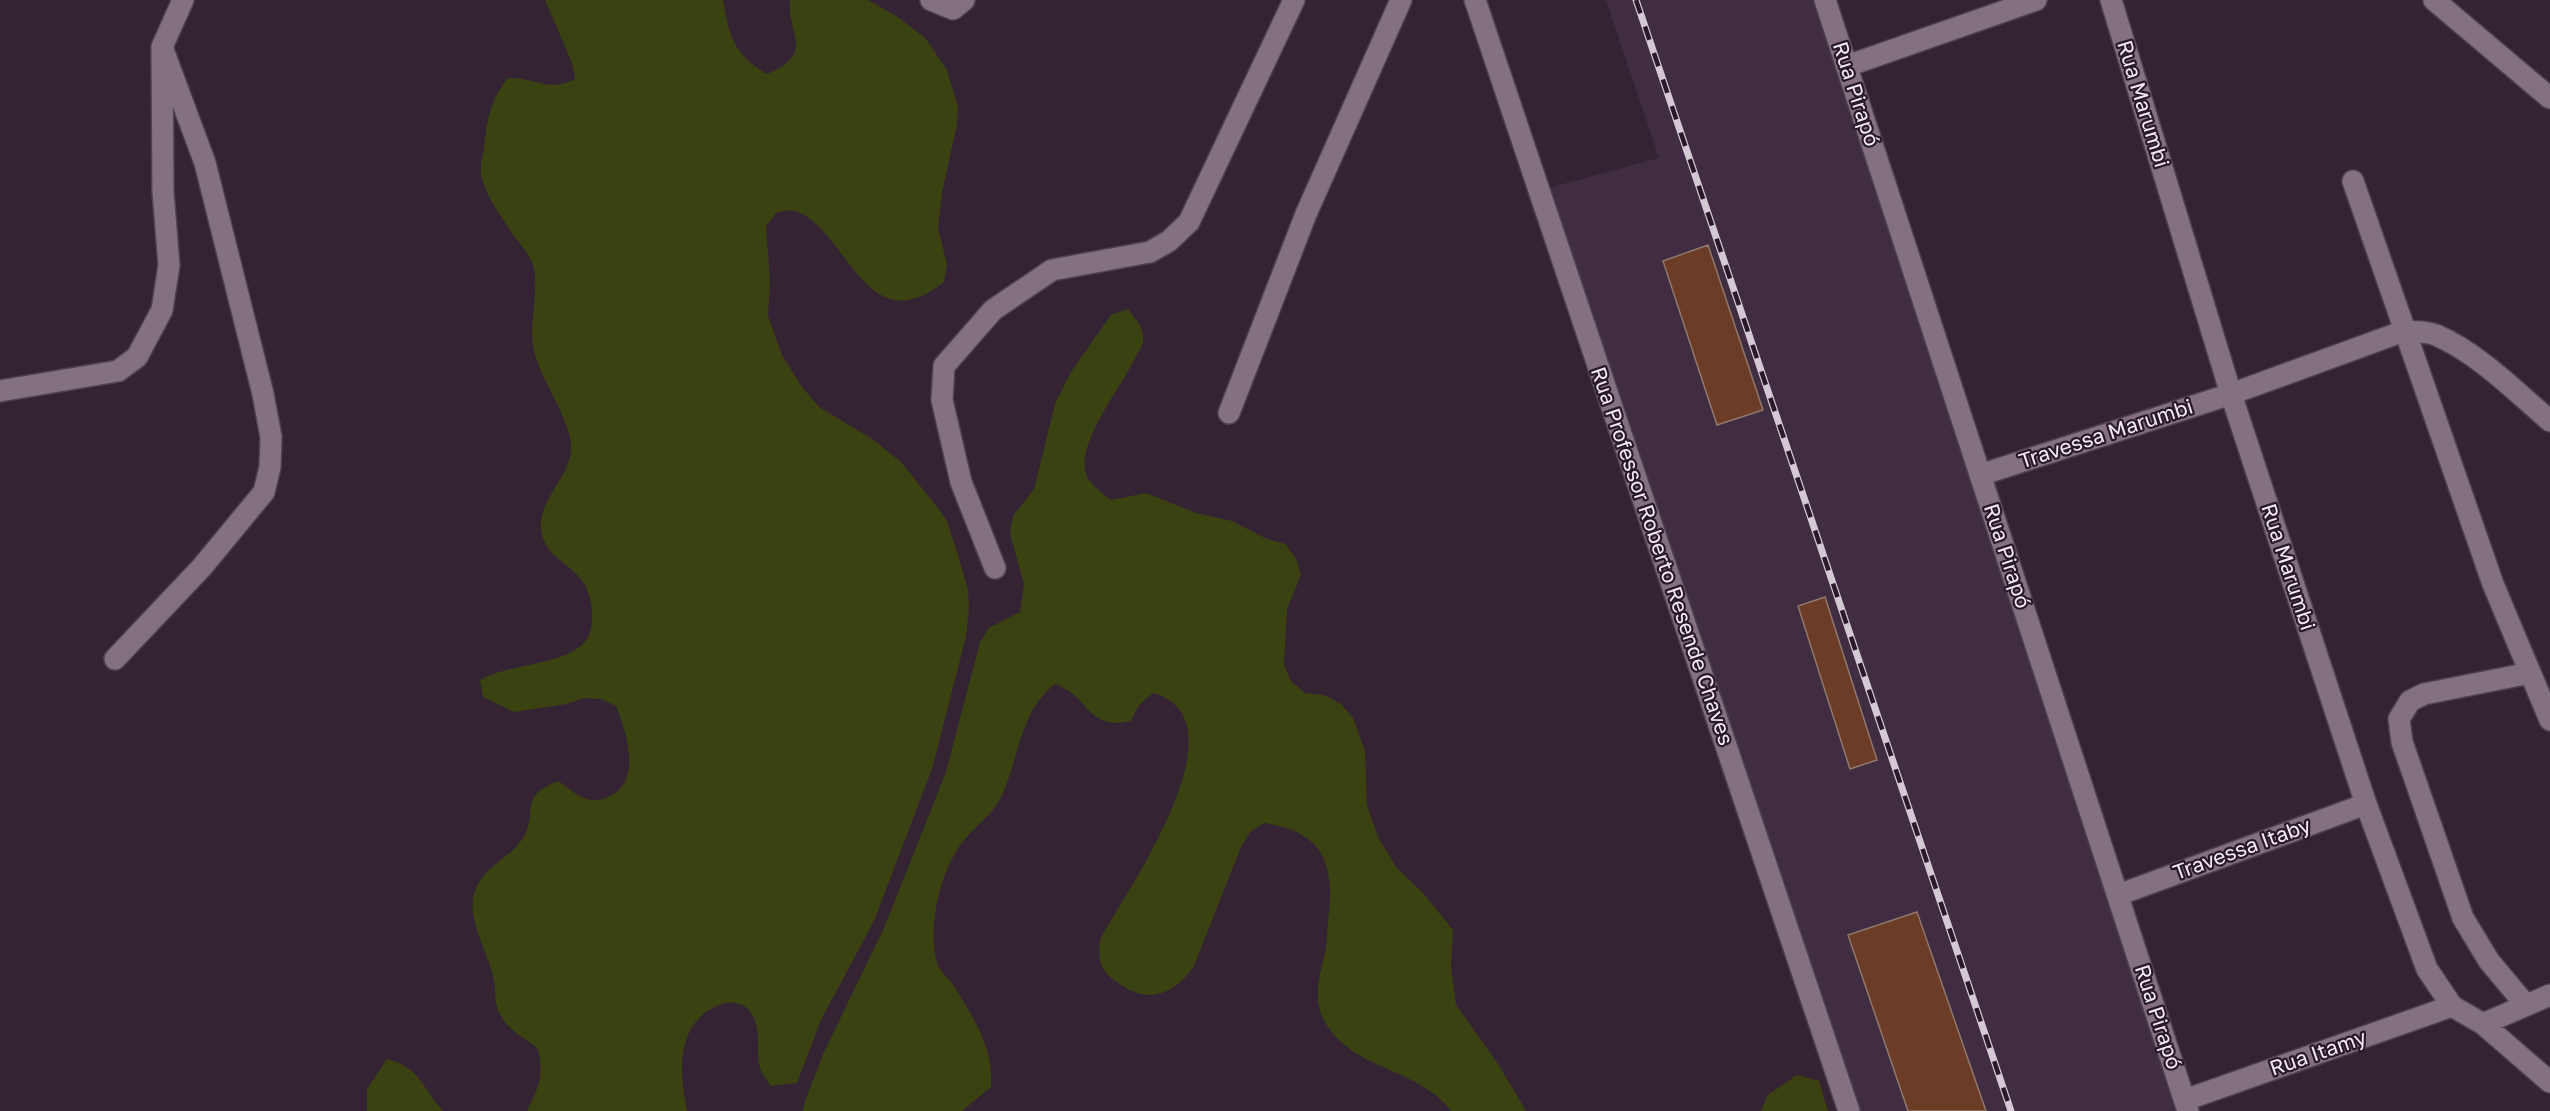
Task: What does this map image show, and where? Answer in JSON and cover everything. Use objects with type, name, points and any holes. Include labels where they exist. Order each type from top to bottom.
[{"type":"street","points":[[0,392],[118,371],[137,357],[162,310],[169,265],[163,192],[162,47],[183,0]]},
{"type":"street","points":[[931,0],[953,9],[964,0]]},
{"type":"street","points":[[995,568],[961,482],[942,400],[944,366],[993,310],[1052,270],[1150,252],[1169,241],[1189,222],[1294,0]]},
{"type":"street","points":[[1229,413],[1306,214],[1401,0]]},
{"type":"street","name":"Rua Professor Roberto Resende Chaves","points":[[1475,0],[1849,1111]]},
{"type":"street","name":"Rua Pirapó","points":[[1825,0],[2187,1106]]},
{"type":"street","points":[[1847,66],[2036,0]]},
{"type":"street","name":"Rua Marumbi","points":[[2111,0],[2231,394],[2366,804],[2427,969],[2452,1006],[2483,1024],[2550,1082]]},
{"type":"street","points":[[2434,0],[2550,98]]},
{"type":"street","points":[[115,659],[202,567],[264,492],[270,467],[271,437],[263,394],[205,162],[162,47]]},
{"type":"street","points":[[2353,181],[2493,584],[2540,688],[2550,720]]},
{"type":"street","points":[[2404,331],[2434,334],[2454,345],[2476,359],[2550,421]]},
{"type":"street","name":"Travessa Marumbi","points":[[1980,475],[2231,394],[2404,331]]},
{"type":"street","points":[[2525,1004],[2489,961],[2463,918],[2402,742],[2399,719],[2410,701],[2424,694],[2540,688]]},
{"type":"street","name":"Travessa Itaby","points":[[2118,895],[2366,804]]},
{"type":"street","points":[[2483,1024],[2550,995]]},
{"type":"street","name":"Rua Itamy","points":[[2187,1106],[2452,1006]]},
{"type":"shaded area","points":[[1606,0],[1814,0],[2180,1111],[1858,1111],[1548,188],[1659,158]]},
{"type":"green space","points":[[545,0],[723,0],[731,34],[740,52],[767,74],[782,66],[791,58],[795,50],[790,0],[868,0],[898,17],[926,39],[947,70],[958,107],[938,228],[947,264],[944,282],[917,298],[894,300],[876,292],[859,276],[829,238],[813,222],[795,211],[777,212],[766,226],[770,280],[768,316],[782,355],[802,387],[819,407],[874,440],[902,463],[937,507],[947,521],[958,555],[968,590],[969,608],[966,637],[932,769],[874,921],[821,1020],[797,1083],[771,1086],[761,1071],[756,1023],[753,1016],[743,1005],[725,1003],[707,1012],[696,1022],[688,1035],[682,1064],[687,1111],[527,1111],[539,1081],[538,1049],[508,1026],[499,1012],[491,969],[474,920],[474,896],[478,884],[523,838],[531,805],[537,793],[558,781],[583,798],[604,799],[614,794],[622,786],[629,765],[627,741],[616,706],[601,699],[584,698],[567,704],[514,712],[483,697],[480,680],[493,674],[570,653],[582,645],[589,635],[592,622],[586,587],[578,576],[549,550],[542,535],[543,513],[568,463],[571,441],[563,416],[534,351],[532,329],[535,274],[533,265],[493,203],[482,179],[481,171],[490,111],[497,94],[508,78],[549,85],[566,83],[575,79],[572,63]]},
{"type":"green space","points":[[1128,309],[1141,328],[1142,344],[1093,433],[1087,448],[1086,474],[1090,482],[1111,500],[1146,493],[1196,513],[1232,521],[1267,539],[1285,544],[1296,558],[1301,575],[1287,609],[1284,665],[1291,681],[1305,693],[1324,695],[1341,704],[1353,718],[1365,751],[1367,805],[1378,837],[1397,868],[1422,892],[1453,930],[1451,967],[1456,1005],[1498,1064],[1526,1111],[1451,1111],[1423,1086],[1356,1053],[1341,1042],[1328,1027],[1318,1001],[1330,901],[1327,868],[1322,854],[1313,843],[1301,834],[1285,827],[1264,823],[1250,832],[1241,847],[1194,966],[1180,982],[1154,995],[1134,992],[1110,977],[1102,968],[1100,940],[1153,849],[1172,809],[1185,771],[1189,737],[1179,709],[1153,693],[1139,705],[1131,721],[1116,723],[1097,717],[1076,697],[1055,684],[1035,707],[1028,720],[999,801],[962,843],[950,862],[937,903],[934,932],[936,960],[981,1034],[989,1059],[991,1087],[962,1111],[803,1111],[824,1052],[884,928],[946,772],[980,642],[989,628],[1020,612],[1024,584],[1010,534],[1013,516],[1034,489],[1055,404],[1071,372],[1111,315]]},
{"type":"green space","points":[[387,1059],[414,1073],[443,1111],[367,1111],[367,1089]]},
{"type":"green space","points":[[1797,1075],[1819,1081],[1828,1111],[1761,1111],[1768,1095]]},
{"type":"building","points":[[1708,245],[1763,410],[1717,425],[1663,261]]},
{"type":"building","points":[[1825,597],[1877,760],[1850,769],[1798,606]]},
{"type":"building","points":[[1917,912],[1986,1111],[1908,1111],[1848,935]]},
{"type":"railway","points":[[1636,0],[2011,1111]]}]
